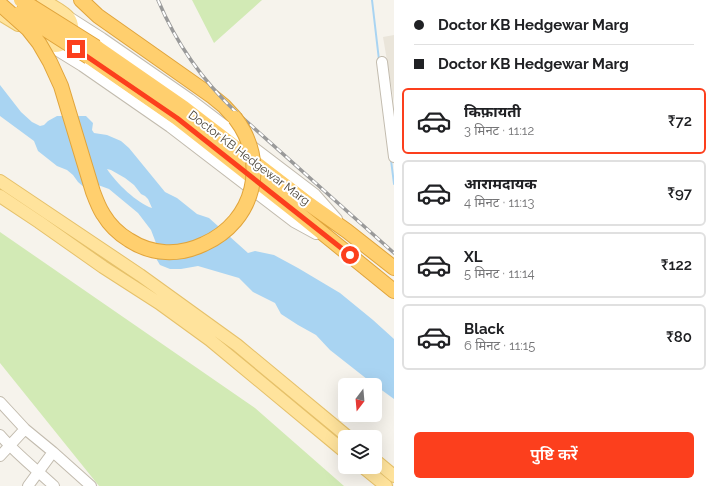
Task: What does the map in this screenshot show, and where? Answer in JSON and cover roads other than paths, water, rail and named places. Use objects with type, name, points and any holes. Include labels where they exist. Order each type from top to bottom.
[{"type":"highway","name":"Doctor KB Hedgewar Marg","points":[[0,0],[92,52],[184,108],[304,209],[339,246],[394,291]]},
{"type":"highway","name":"Doctor KB Hedgewar Marg","points":[[21,0],[92,52]]},
{"type":"highway","points":[[2,12],[28,29],[39,43],[50,62],[61,86],[93,192],[104,215],[113,227],[137,245],[164,252],[187,251],[213,240],[223,234],[235,222],[249,197],[252,188],[254,160],[247,135],[224,106],[98,16],[82,0]]},
{"type":"highway","name":"Doctor KB Hedgewar Marg","points":[[304,209],[347,231],[394,268]]},
{"type":"main road","points":[[17,0],[2,12],[51,46],[60,45],[65,42],[72,33],[71,22],[69,17],[43,0]]},
{"type":"main road","points":[[0,181],[140,275],[238,344],[340,430]]},
{"type":"main road","points":[[0,196],[103,267],[159,303],[210,340],[338,446]]},
{"type":"main road","points":[[382,466],[394,476]]},
{"type":"main road","points":[[371,474],[386,486]]},
{"type":"street","points":[[64,14],[102,38],[190,99],[315,194],[347,231]]},
{"type":"street","points":[[44,42],[82,66],[170,127],[294,222],[339,246]]},
{"type":"street","points":[[382,62],[393,139],[394,157]]},
{"type":"street","points":[[0,402],[25,429],[91,486]]},
{"type":"street","points":[[0,456],[25,429]]},
{"type":"street","points":[[0,436],[9,447],[54,486]]},
{"type":"street","points":[[28,486],[53,452]]},
{"type":"water","points":[[0,85],[21,112],[32,122],[40,126],[57,116],[86,116],[93,123],[92,130],[94,133],[107,135],[121,141],[129,148],[165,192],[177,198],[197,214],[209,218],[248,253],[255,251],[274,255],[340,293],[394,339],[394,399],[382,390],[382,378],[366,378],[330,350],[316,335],[281,314],[275,303],[253,292],[239,278],[198,266],[170,269],[160,265],[157,260],[156,243],[151,230],[138,213],[109,189],[98,185],[85,188],[67,170],[57,166],[38,151],[34,141],[0,116]],"holes":[[[107,169],[125,178],[148,199],[152,208],[140,202],[127,192]]]},
{"type":"waterway","points":[[372,0],[379,60]]},
{"type":"waterway","points":[[391,160],[394,184]]},
{"type":"railway","points":[[158,0],[173,31],[191,60],[224,100],[394,253]]}]
